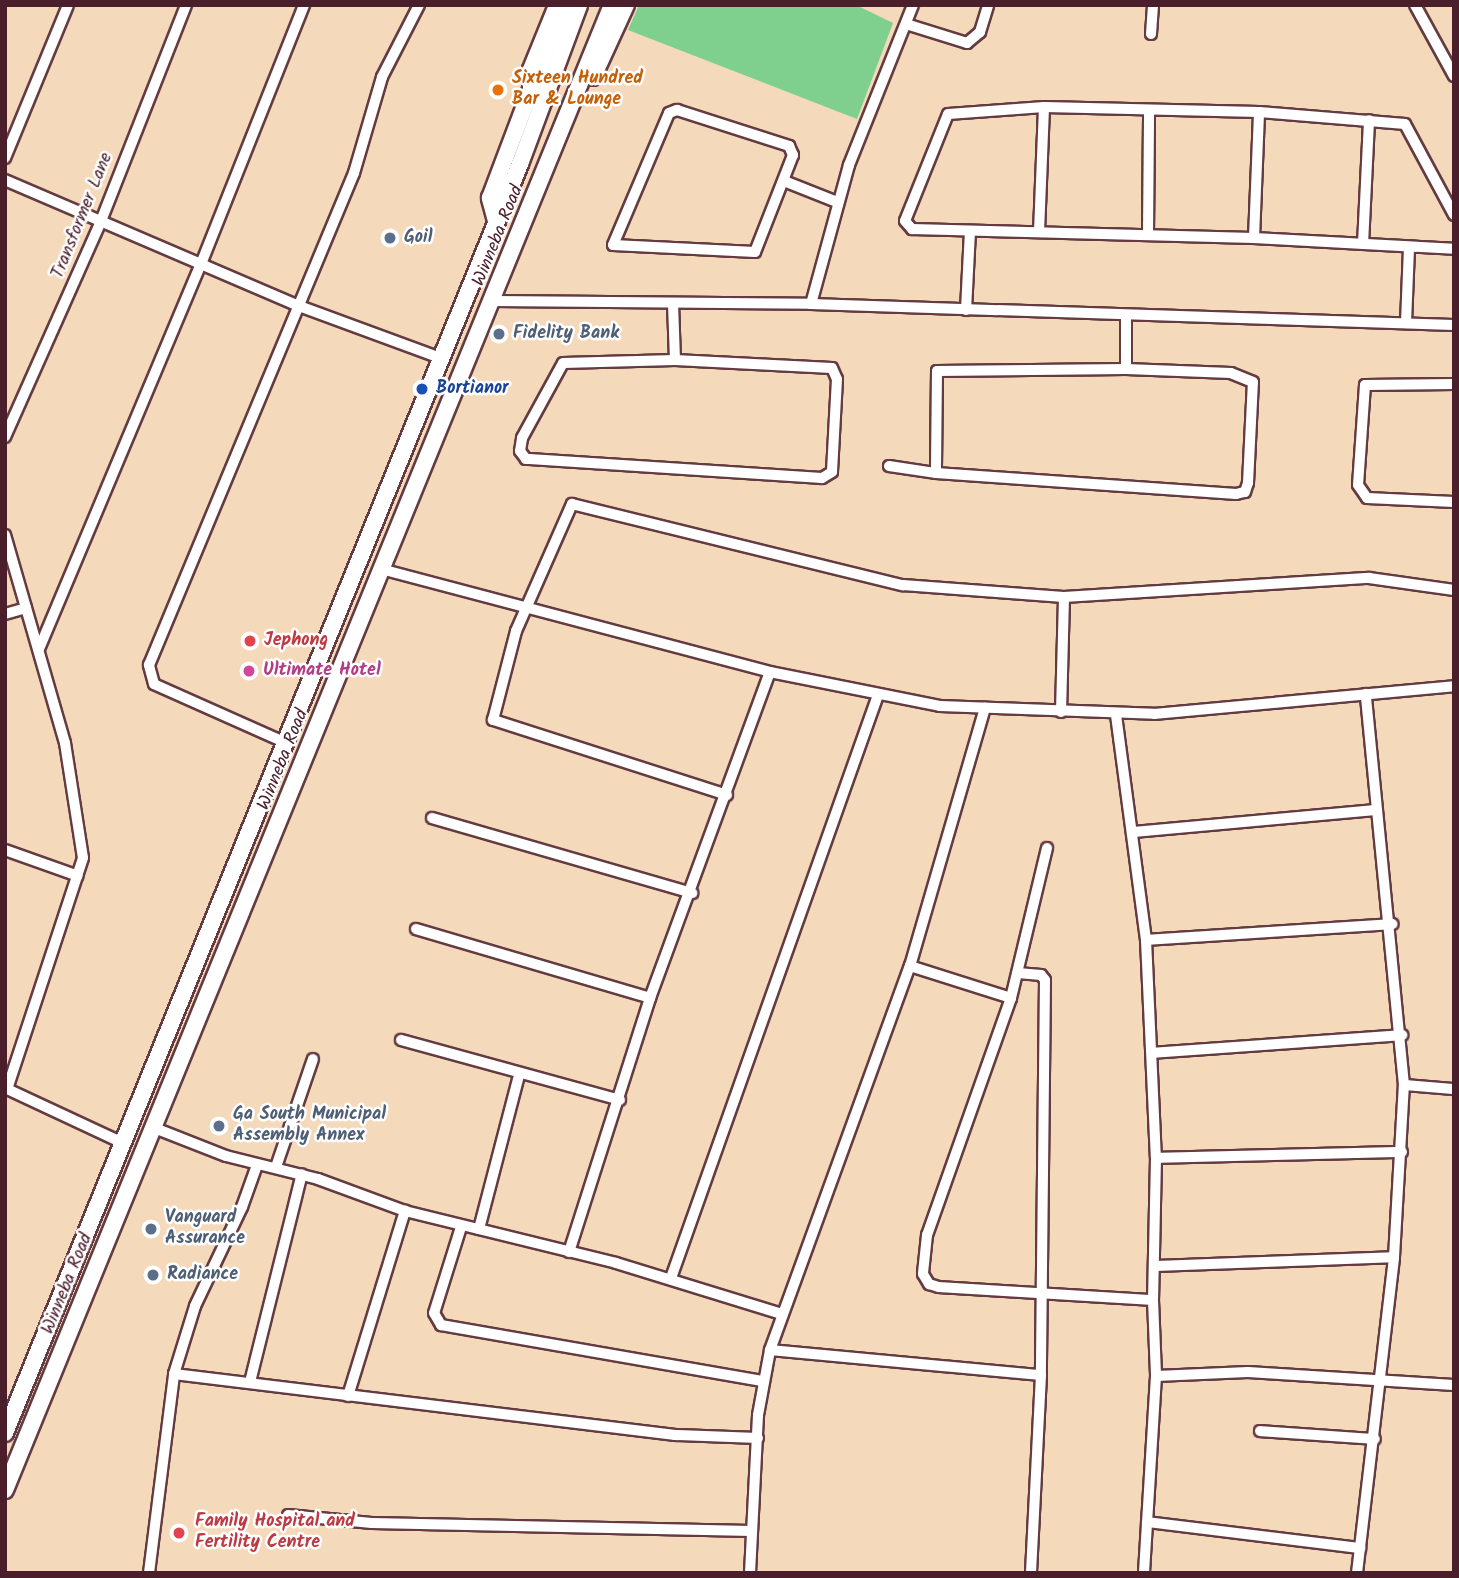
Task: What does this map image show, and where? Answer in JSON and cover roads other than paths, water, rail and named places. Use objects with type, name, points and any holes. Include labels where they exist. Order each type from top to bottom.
[{"type":"highway","points":[[496,221],[490,198],[563,5]]},
{"type":"highway","name":"Winneba Road","points":[[5,1433],[496,221],[579,5]]},
{"type":"highway","name":"Winneba Road","points":[[5,1490],[612,5]]},
{"type":"highway","points":[[561,134],[611,46],[626,5]]},
{"type":"highway","points":[[294,718],[295,744],[309,751]]},
{"type":"highway","points":[[175,1011],[198,1022]]},
{"type":"street","points":[[5,159],[68,5]]},
{"type":"street","name":"Transformer Lane","points":[[5,438],[101,221],[186,5]]},
{"type":"street","points":[[38,649],[201,264],[304,5]]},
{"type":"street","points":[[284,743],[154,684],[149,665],[354,173],[382,77],[419,5]]},
{"type":"street","points":[[528,98],[528,69],[554,5]]},
{"type":"street","points":[[811,303],[836,202],[913,5]]},
{"type":"street","points":[[906,24],[967,43],[980,32],[989,5]]},
{"type":"street","points":[[1151,34],[1153,5]]},
{"type":"street","points":[[1415,5],[1454,76]]},
{"type":"street","points":[[1039,232],[1044,107]]},
{"type":"street","points":[[1454,215],[1412,130],[1405,124],[1259,112],[1044,107],[957,111],[941,124],[905,221],[912,229],[1147,234],[1454,249]]},
{"type":"street","points":[[677,110],[789,146],[793,155],[784,181],[755,252],[613,245],[669,113],[677,110]]},
{"type":"street","points":[[1147,234],[1149,111]]},
{"type":"street","points":[[1254,238],[1259,112]]},
{"type":"street","points":[[1363,244],[1369,120]]},
{"type":"street","points":[[5,180],[299,306],[440,358]]},
{"type":"street","points":[[784,181],[836,202]]},
{"type":"street","points":[[966,310],[970,231]]},
{"type":"street","points":[[1406,323],[1409,248]]},
{"type":"street","points":[[493,301],[811,303],[1126,317],[1454,325]]},
{"type":"street","points":[[673,303],[675,360]]},
{"type":"street","points":[[1126,317],[1126,369]]},
{"type":"street","points":[[675,360],[832,368],[837,379],[832,472],[822,478],[526,459],[520,451],[537,406],[563,363],[675,360]]},
{"type":"street","points":[[890,466],[936,473],[1245,492],[1253,382],[1231,373],[1126,369],[937,371],[936,473]]},
{"type":"street","points":[[1454,384],[1365,385],[1357,485],[1367,498],[1454,502]]},
{"type":"street","points":[[727,795],[493,720],[506,660],[525,609],[572,504],[903,585],[1063,597],[1369,578],[1454,590]]},
{"type":"street","points":[[5,535],[65,743],[83,858],[6,1089],[121,1143]]},
{"type":"street","points":[[381,569],[770,672],[878,695],[985,708],[1116,715],[1454,686]]},
{"type":"street","points":[[1061,712],[1063,597]]},
{"type":"street","points":[[5,614],[26,608]]},
{"type":"street","points":[[569,1252],[620,1100],[650,998],[692,893],[770,672]]},
{"type":"street","points":[[1357,1573],[1375,1439],[1379,1380],[1394,1257],[1404,1085],[1392,924],[1376,810],[1366,694]]},
{"type":"street","points":[[671,1278],[878,695]]},
{"type":"street","points":[[750,1573],[762,1381],[782,1314],[810,1248],[910,966],[985,708]]},
{"type":"street","points":[[1116,715],[1146,940],[1156,1158],[1153,1300],[1156,1376],[1144,1573]]},
{"type":"street","points":[[1133,832],[1376,810]]},
{"type":"street","points":[[432,818],[692,893]]},
{"type":"street","points":[[1047,848],[1012,998],[927,1235],[923,1274],[929,1284],[939,1287],[1042,1296],[1153,1300]]},
{"type":"street","points":[[5,850],[78,876]]},
{"type":"street","points":[[1146,940],[1392,924]]},
{"type":"street","points":[[416,929],[650,998]]},
{"type":"street","points":[[910,966],[1012,998]]},
{"type":"street","points":[[1018,973],[1041,975],[1045,980],[1041,1375],[1031,1573]]},
{"type":"street","points":[[1152,1052],[1402,1035]]},
{"type":"street","points":[[401,1040],[519,1075],[620,1100]]},
{"type":"street","points":[[276,1167],[313,1059]]},
{"type":"street","points":[[479,1229],[519,1075]]},
{"type":"street","points":[[1404,1085],[1454,1089]]},
{"type":"street","points":[[152,1127],[257,1164],[302,1174],[405,1211],[671,1278],[782,1314]]},
{"type":"street","points":[[1156,1158],[1402,1152]]},
{"type":"street","points":[[149,1573],[174,1374],[195,1306],[243,1207],[257,1164]]},
{"type":"street","points":[[250,1382],[302,1174]]},
{"type":"street","points":[[348,1396],[405,1211]]},
{"type":"street","points":[[461,1227],[434,1313],[442,1325],[762,1381]]},
{"type":"street","points":[[1154,1266],[1394,1257]]},
{"type":"street","points":[[771,1350],[1041,1375]]},
{"type":"street","points":[[1156,1376],[1248,1372],[1454,1385]]},
{"type":"street","points":[[174,1374],[675,1436],[758,1438]]},
{"type":"street","points":[[1260,1431],[1375,1439]]},
{"type":"street","points":[[288,1515],[372,1523],[752,1531]]},
{"type":"street","points":[[1147,1522],[1360,1548]]},
{"type":"place","name":"Sixteen Hundred Bar & Lounge","points":[[498,90]]},
{"type":"place","name":"Goil","points":[[390,238]]},
{"type":"place","name":"Fidelity Bank","points":[[499,334]]},
{"type":"place","name":"Bortianor","points":[[422,389]]},
{"type":"place","name":"Jephong","points":[[250,641]]},
{"type":"place","name":"Ultimate Hotel","points":[[249,671]]},
{"type":"place","name":"Ga South Municipal Assembly Annex","points":[[219,1126]]},
{"type":"place","name":"Vanguard Assurance","points":[[151,1229]]},
{"type":"place","name":"Radiance","points":[[153,1275]]},
{"type":"place","name":"Family Hospital and Fertility Centre","points":[[179,1533]]}]
